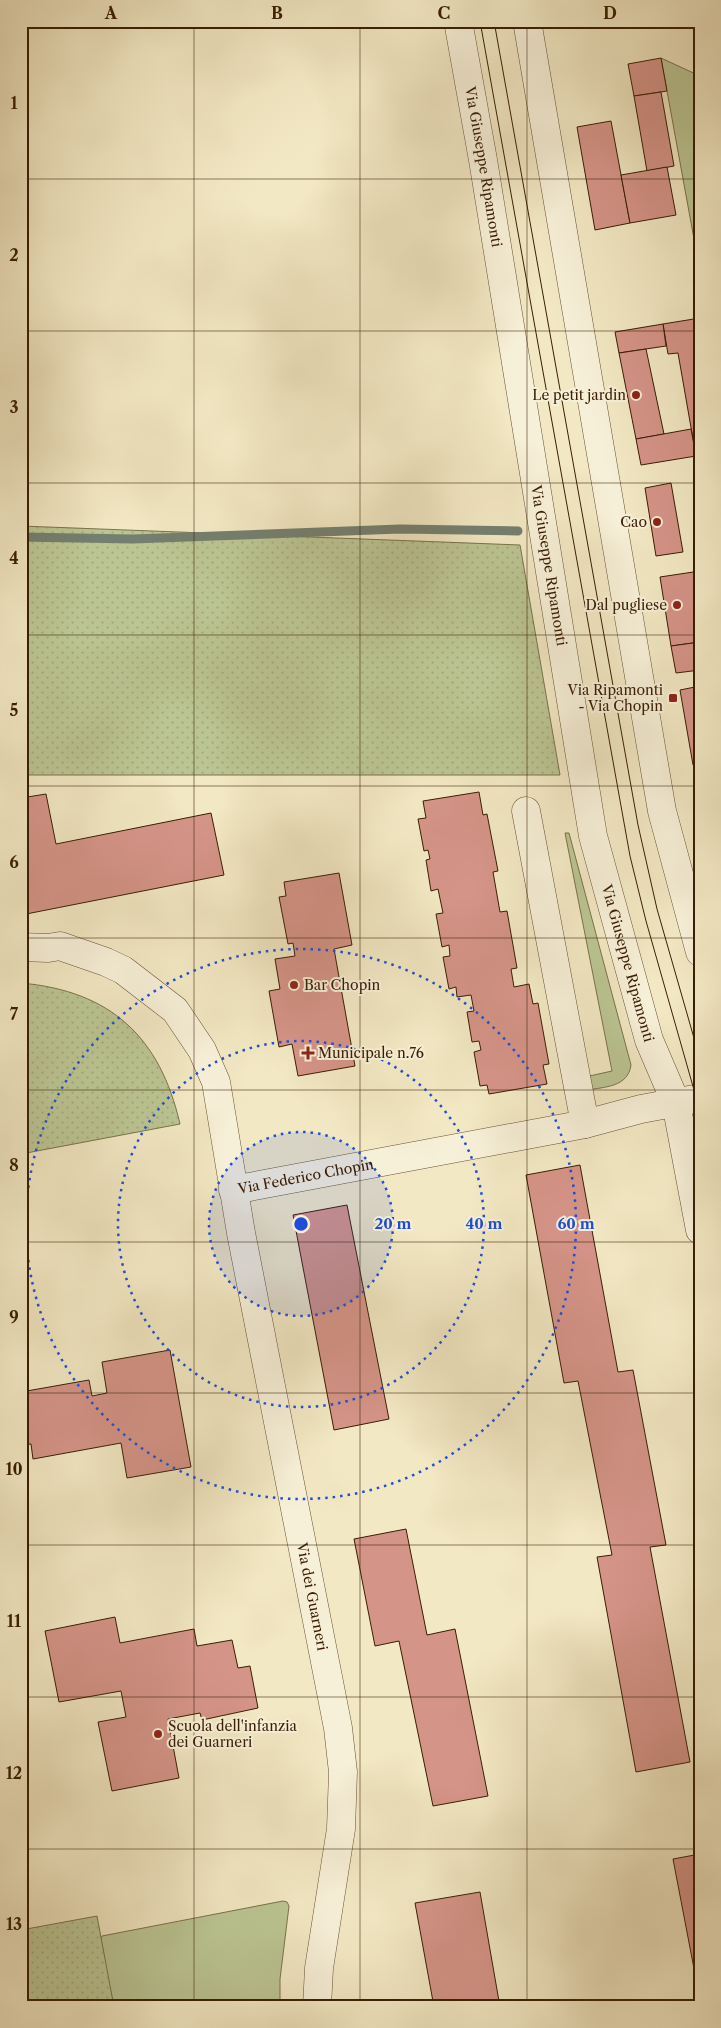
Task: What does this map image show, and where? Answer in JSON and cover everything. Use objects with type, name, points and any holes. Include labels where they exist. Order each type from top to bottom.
[{"type":"street","name":"Via Giuseppe Ripamonti","points":[[458,21],[593,836],[649,1040],[688,1100],[700,1230]]},
{"type":"street","points":[[527,21],[662,810],[700,952]]},
{"type":"street","points":[[526,810],[585,1124]]},
{"type":"street","name":"Via Federico Chopin","points":[[21,948],[60,946],[106,962],[123,970],[175,1010],[202,1050],[216,1082],[233,1190],[585,1124],[688,1100]]},
{"type":"street","name":"Via dei Guarneri","points":[[233,1190],[338,1728],[343,1772],[341,1829],[319,1968],[317,2007]]},
{"type":"green space","points":[[661,58],[700,76],[700,272]]},
{"type":"green space","points":[[21,526],[520,545],[560,775],[21,775]]},
{"type":"green space","points":[[565,833],[569,833],[631,1065],[629,1072],[621,1082],[608,1087],[587,1090],[585,1077],[612,1071]]},
{"type":"green space","points":[[21,983],[53,988],[81,996],[106,1008],[127,1024],[145,1043],[159,1066],[171,1093],[180,1124],[21,1154]]},
{"type":"green space","points":[[283,1901],[287,1902],[289,1906],[280,1979],[280,2007],[114,2007],[100,1941],[102,1936]]},
{"type":"green space","points":[[97,1916],[114,2007],[21,2007],[21,1930]]},
{"type":"building","points":[[661,58],[667,91],[634,96],[628,64]]},
{"type":"building","points":[[661,92],[674,166],[647,171],[634,96]]},
{"type":"building","points":[[611,121],[630,223],[595,230],[577,127]]},
{"type":"building","points":[[667,167],[676,215],[630,223],[621,175]]},
{"type":"building","points":[[700,318],[700,455],[696,456],[678,353],[668,354],[663,324]]},
{"type":"building","points":[[663,324],[666,346],[619,353],[615,332]]},
{"type":"building","points":[[646,349],[664,434],[636,439],[619,353]]},
{"type":"building","points":[[691,429],[696,456],[641,465],[636,439]]},
{"type":"building","points":[[671,483],[683,552],[656,556],[645,488]]},
{"type":"building","points":[[700,571],[700,642],[671,646],[660,577]]},
{"type":"building","points":[[700,642],[700,670],[676,673],[671,646]]},
{"type":"building","points":[[700,686],[700,764],[693,765],[680,690]]},
{"type":"building","points":[[479,792],[483,815],[487,814],[498,871],[493,872],[500,912],[507,911],[517,968],[511,969],[514,987],[529,984],[533,1004],[538,1003],[549,1064],[543,1065],[547,1084],[489,1094],[487,1085],[480,1086],[474,1052],[481,1050],[479,1041],[472,1042],[467,1012],[474,1011],[471,995],[457,997],[456,987],[449,989],[443,957],[450,956],[449,945],[442,947],[436,914],[443,913],[438,889],[431,891],[426,860],[430,859],[428,850],[424,851],[418,819],[426,818],[423,801]]},
{"type":"building","points":[[46,794],[56,844],[211,813],[224,875],[21,915],[21,798]]},
{"type":"building","points":[[339,873],[352,945],[334,949],[355,1066],[298,1076],[292,1044],[279,1047],[269,991],[280,989],[275,959],[295,956],[293,943],[288,944],[279,897],[286,896],[284,882]]},
{"type":"building","points":[[580,1165],[618,1372],[633,1370],[666,1545],[650,1547],[690,1762],[636,1772],[597,1557],[612,1555],[578,1381],[564,1383],[526,1175]]},
{"type":"building","points":[[347,1205],[389,1419],[334,1430],[293,1215]]},
{"type":"building","points":[[170,1350],[191,1467],[127,1478],[121,1443],[33,1459],[31,1444],[21,1445],[21,1392],[89,1380],[92,1396],[107,1393],[102,1362]]},
{"type":"building","points":[[406,1529],[427,1635],[455,1629],[488,1796],[433,1806],[399,1641],[375,1646],[354,1539]]},
{"type":"building","points":[[115,1617],[120,1643],[194,1629],[197,1646],[232,1640],[238,1668],[250,1666],[258,1708],[202,1720],[200,1713],[168,1719],[179,1778],[112,1791],[98,1722],[126,1717],[121,1691],[59,1702],[45,1631]]},
{"type":"building","points":[[700,1854],[700,2000],[673,1859]]},
{"type":"building","points":[[480,1892],[500,2007],[434,2007],[415,1903]]},
{"type":"waterway","points":[[21,537],[133,539],[400,529],[518,531]]},
{"type":"tram line","points":[[480,21],[630,856],[646,921],[700,1111]]},
{"type":"tram line","points":[[494,21],[638,825],[657,909],[700,1059]]},
{"type":"place","name":"Le petit jardin","points":[[636,395]]},
{"type":"place","name":"Cao","points":[[657,522]]},
{"type":"place","name":"Dal pugliese","points":[[677,605]]},
{"type":"place","name":"Via Ripamonti - Via Chopin","points":[[673,698]]},
{"type":"place","name":"Bar Chopin","points":[[294,985]]},
{"type":"place","name":"Municipale n.76","points":[[308,1053]]},
{"type":"place","name":"Scuola dell'infanzia dei Guarneri","points":[[158,1734]]}]
